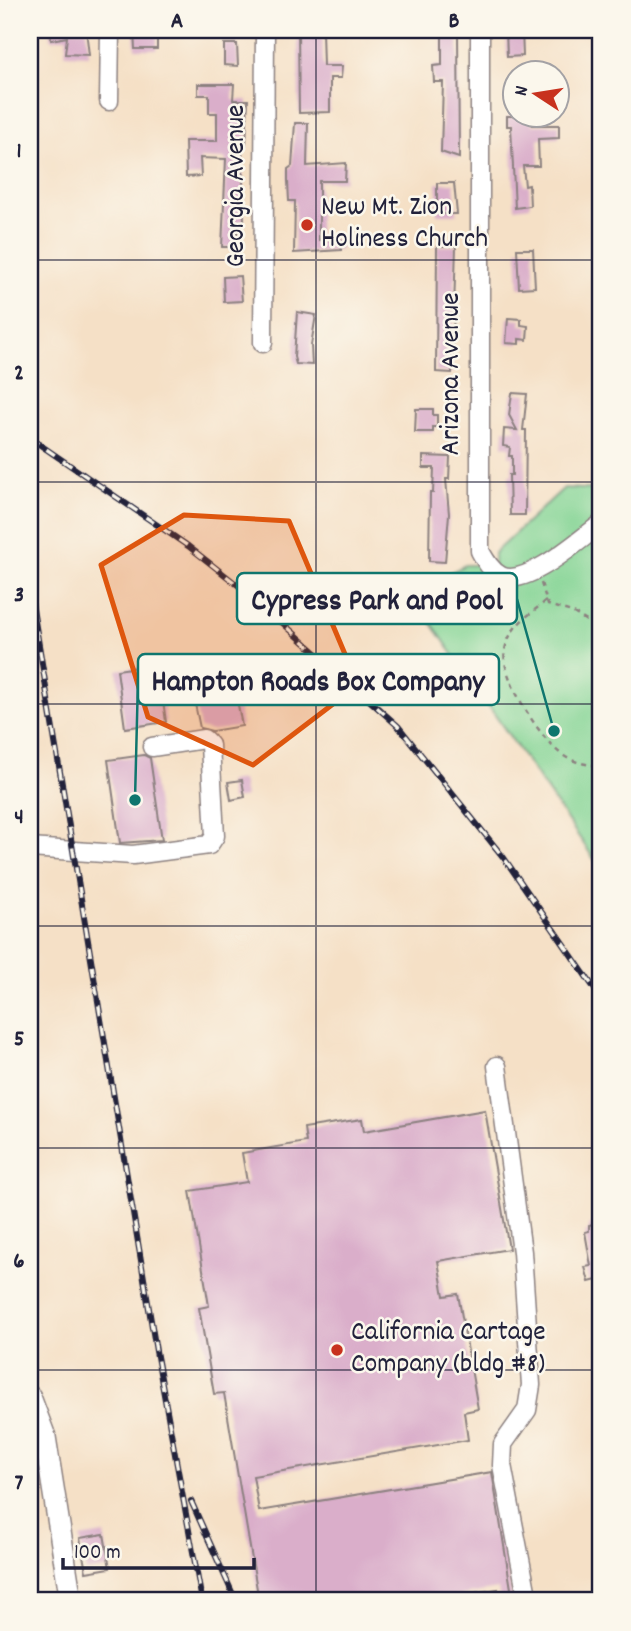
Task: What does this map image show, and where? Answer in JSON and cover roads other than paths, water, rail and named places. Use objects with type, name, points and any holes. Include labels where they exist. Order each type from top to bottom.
[{"type":"main road","points":[[30,1397],[45,1437],[71,1601]]},
{"type":"street","points":[[109,101],[110,30]]},
{"type":"street","name":"Georgia Avenue","points":[[263,343],[265,30]]},
{"type":"street","name":"Arizona Avenue","points":[[480,30],[480,551],[494,572],[502,577],[521,578],[601,523]]},
{"type":"street","points":[[30,848],[133,855],[209,845],[215,836],[210,745],[204,739],[152,747]]},
{"type":"street","points":[[497,1066],[522,1252],[531,1385],[527,1410],[503,1444],[502,1465],[528,1601]]},
{"type":"railway","points":[[30,438],[188,546],[258,601],[398,726],[504,858],[601,998]]},
{"type":"railway","points":[[30,591],[156,1351],[202,1601]]},
{"type":"railway","points":[[191,1501],[236,1601]]},
{"type":"place","name":"New Mt. Zion Holiness Church","points":[[307,225]]},
{"type":"place","name":"Cypress Park and Pool","points":[[554,731]]},
{"type":"place","name":"Hampton Roads Box Company","points":[[135,800]]},
{"type":"place","name":"California Cartage Company (bldg #8)","points":[[337,1350]]}]
